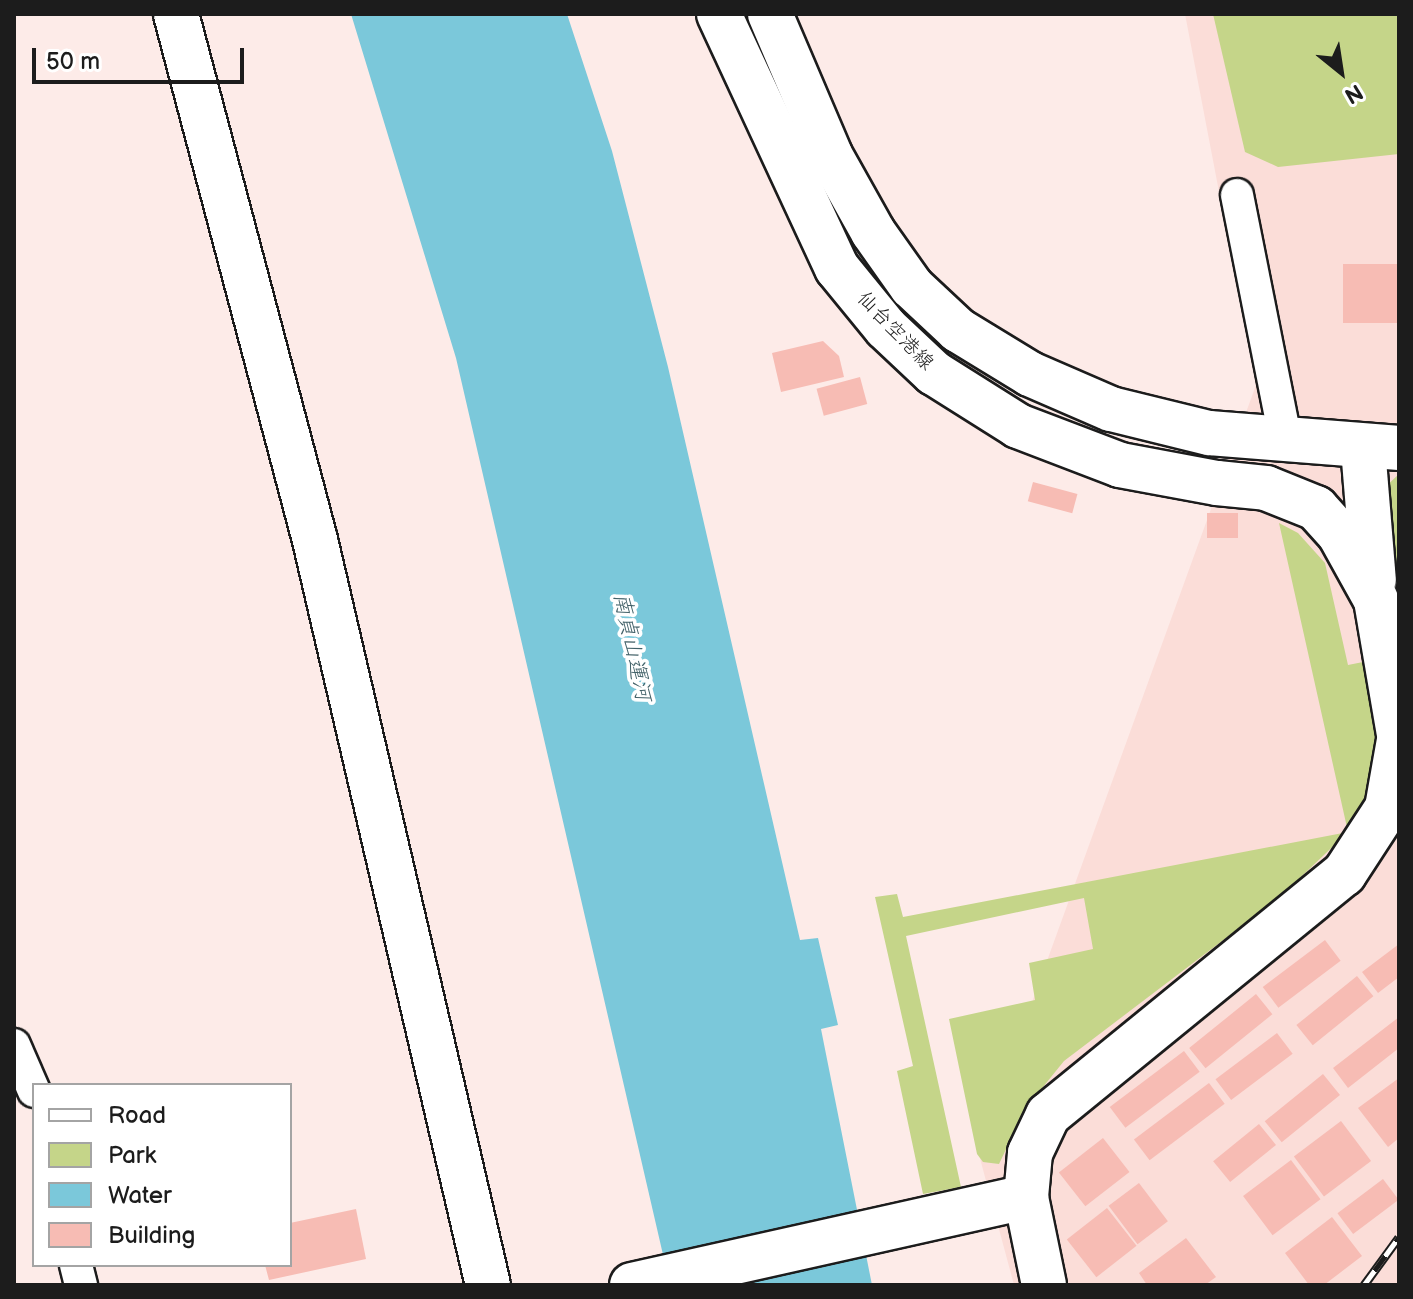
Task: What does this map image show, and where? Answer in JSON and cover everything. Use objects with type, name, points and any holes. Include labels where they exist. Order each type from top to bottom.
[{"type":"street","points":[[176,14],[315,540],[488,1285]]},
{"type":"street","name":"仙台空港線","points":[[719,14],[811,218],[837,268],[870,309],[934,373],[1037,435],[1120,465],[1217,483],[1266,488],[1316,508],[1340,535],[1376,600]]},
{"type":"street","points":[[770,14],[830,155],[906,278],[958,330],[1062,388],[1111,409],[1209,433],[1381,448],[1376,600],[1399,737],[1387,808],[1372,839],[1344,874],[1048,1115],[1030,1153],[1026,1197],[1044,1285]]},
{"type":"street","points":[[1237,195],[1286,442]]},
{"type":"street","points":[[870,309],[906,278]]},
{"type":"street","points":[[1037,435],[1062,388]]},
{"type":"street","points":[[14,1045],[32,1086]]},
{"type":"street","points":[[632,1285],[1026,1197]]},
{"type":"shaded area","points":[[1185,14],[1399,14],[1399,1285],[1014,1285],[978,1151],[1256,385]]},
{"type":"green space","points":[[1213,14],[1399,14],[1399,154],[1278,167],[1245,152]]},
{"type":"green space","points":[[1399,474],[1399,633],[1381,491]]},
{"type":"green space","points":[[1279,523],[1298,533],[1325,563],[1348,665],[1363,662],[1377,747],[1363,807],[1348,832]]},
{"type":"green space","points":[[1348,832],[1280,897],[1064,1061],[1026,1108],[999,1164],[983,1162],[977,1154],[949,1019],[1035,1000],[1029,963],[1093,949],[1084,898],[906,936],[961,1187],[923,1194],[897,1071],[913,1066],[875,897],[897,894],[903,917]]},
{"type":"water","name":"南貞山運河","points":[[351,14],[567,14],[612,151],[668,367],[800,940],[818,938],[838,1025],[821,1029],[872,1285],[670,1285],[456,358]]},
{"type":"building","points":[[1343,264],[1399,264],[1399,323],[1343,323]]},
{"type":"building","points":[[823,341],[839,356],[844,377],[781,392],[772,353]]},
{"type":"building","points":[[860,377],[867,404],[824,416],[817,389]]},
{"type":"building","points":[[1033,482],[1077,494],[1072,513],[1028,501]]},
{"type":"building","points":[[1207,513],[1238,513],[1238,538],[1207,538]]},
{"type":"building","points":[[1325,940],[1341,961],[1278,1008],[1263,987]]},
{"type":"building","points":[[1399,944],[1399,977],[1378,993],[1362,972]]},
{"type":"building","points":[[1357,976],[1373,996],[1313,1045],[1296,1025]]},
{"type":"building","points":[[1256,994],[1272,1014],[1206,1068],[1189,1048]]},
{"type":"building","points":[[1399,1017],[1399,1048],[1348,1088],[1333,1068]]},
{"type":"building","points":[[1277,1033],[1293,1054],[1231,1100],[1216,1079]]},
{"type":"building","points":[[1184,1051],[1200,1072],[1125,1128],[1110,1107]]},
{"type":"building","points":[[1323,1074],[1340,1095],[1282,1142],[1265,1121]]},
{"type":"building","points":[[1399,1078],[1399,1138],[1388,1147],[1358,1108]]},
{"type":"building","points":[[1209,1083],[1225,1104],[1150,1160],[1134,1140]]},
{"type":"building","points":[[1341,1121],[1371,1161],[1324,1196],[1294,1157]]},
{"type":"building","points":[[1259,1124],[1276,1145],[1230,1182],[1213,1161]]},
{"type":"building","points":[[1103,1138],[1129,1172],[1085,1206],[1059,1172]]},
{"type":"building","points":[[1291,1160],[1320,1199],[1273,1235],[1243,1196]]},
{"type":"building","points":[[1383,1179],[1399,1200],[1353,1234],[1337,1213]]},
{"type":"building","points":[[1139,1183],[1168,1221],[1138,1244],[1109,1206]]},
{"type":"building","points":[[1107,1208],[1137,1246],[1096,1277],[1067,1239]]},
{"type":"building","points":[[356,1209],[366,1259],[269,1280],[266,1267],[292,1267],[292,1223]]},
{"type":"building","points":[[1332,1217],[1362,1256],[1324,1285],[1309,1285],[1285,1253]]},
{"type":"building","points":[[1186,1238],[1216,1277],[1205,1285],[1147,1285],[1139,1273]]},
{"type":"railway","points":[[1364,1285],[1399,1237]]}]
